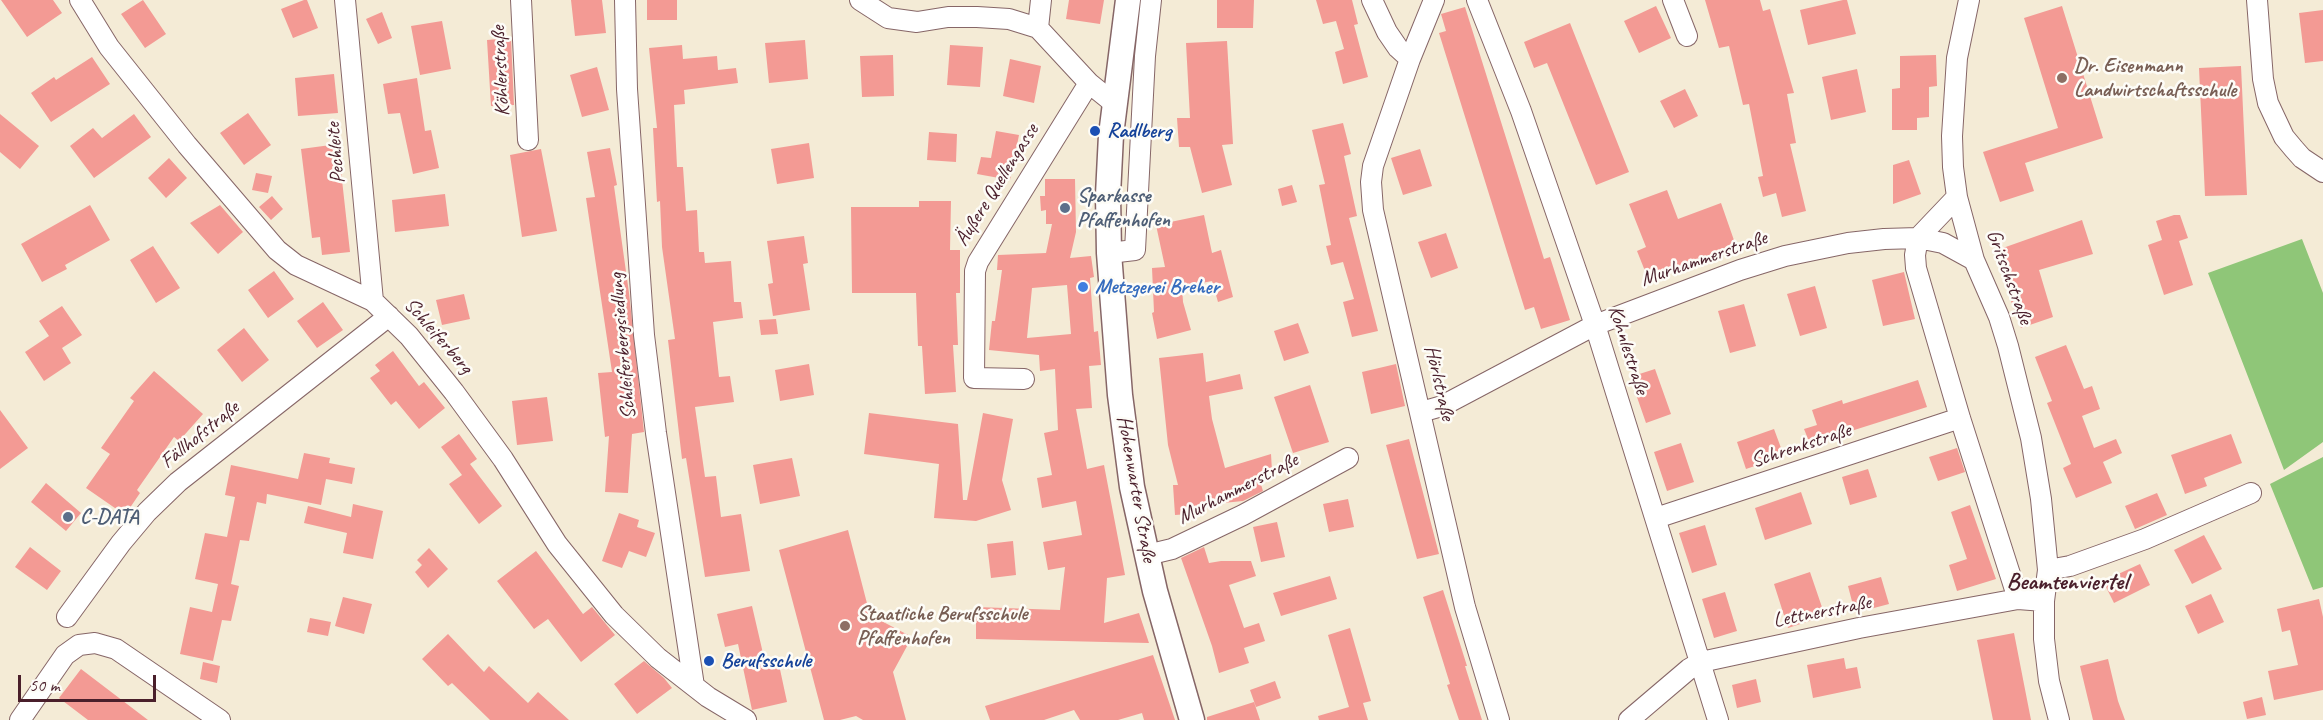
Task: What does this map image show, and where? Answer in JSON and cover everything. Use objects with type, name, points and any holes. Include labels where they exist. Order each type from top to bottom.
[{"type":"street","name":"Schleiferberg","points":[[80,0],[109,47],[277,250],[296,265],[373,301],[417,345],[484,431],[557,544],[594,593],[614,615],[658,658],[694,686],[719,714],[746,720]]},
{"type":"street","name":"Pechleite","points":[[345,0],[373,301]]},
{"type":"street","name":"Köhlerstraße","points":[[521,0],[528,140]]},
{"type":"street","name":"Schleiferbergsiedlung","points":[[626,0],[627,89],[644,334],[656,433],[694,686]]},
{"type":"street","points":[[860,0],[888,18],[917,22],[948,17],[1009,19],[1038,28],[1089,83],[1115,104]]},
{"type":"street","points":[[1038,28],[1041,0]]},
{"type":"street","name":"Hohenwarter Straße","points":[[1128,0],[1115,104],[1108,195],[1108,253],[1122,419],[1132,487],[1147,555],[1192,720]]},
{"type":"street","points":[[1108,253],[1135,250],[1145,56],[1151,0]]},
{"type":"street","points":[[1372,0],[1387,33],[1398,48],[1410,58]]},
{"type":"street","name":"Hörlstraße","points":[[1434,0],[1410,58],[1373,166],[1371,182],[1376,220],[1465,607],[1499,720]]},
{"type":"street","name":"Kohnlestraße","points":[[1477,0],[1521,111],[1595,325],[1718,720]]},
{"type":"street","points":[[1673,0],[1688,36]]},
{"type":"street","name":"Gritschstraße","points":[[1969,0],[1960,40],[1953,106],[1953,157],[1957,197],[1974,260],[1999,317],[2025,407],[2036,468],[2048,570],[2044,601],[2044,639],[2058,720]]},
{"type":"street","points":[[2257,0],[2263,79],[2268,103],[2284,136],[2294,149],[2302,158],[2323,172]]},
{"type":"street","name":"Äußere Quellengasse","points":[[1024,379],[974,378],[975,266],[1089,83]]},
{"type":"street","points":[[1957,197],[1918,238],[1915,255],[1916,268],[1960,418],[2018,599]]},
{"type":"street","name":"Murhammerstraße","points":[[1421,412],[1442,406],[1595,325],[1702,284],[1785,256],[1848,243],[1918,238],[1943,243],[1974,260]]},
{"type":"street","name":"Fällhofstraße","points":[[67,617],[121,543],[147,512],[178,482],[389,315]]},
{"type":"street","name":"Schrenkstraße","points":[[1656,518],[1960,418]]},
{"type":"street","name":"Murhammerstraße","points":[[1147,555],[1172,549],[1243,515],[1348,458]]},
{"type":"street","points":[[2048,570],[2070,566],[2145,539],[2251,493]]},
{"type":"street","name":"Lettnerstraße","points":[[1629,720],[1689,669],[1701,662],[2018,599],[2044,601]]},
{"type":"street","points":[[20,720],[65,656],[79,645],[95,643],[116,649],[220,720]]},
{"type":"green space","points":[[2302,239],[2323,293],[2323,442],[2284,470],[2208,273]]},
{"type":"green space","points":[[2323,457],[2323,587],[2313,590],[2270,484]]},
{"type":"building","points":[[1,0],[53,0],[62,13],[27,37]]},
{"type":"building","points":[[143,0],[166,34],[145,48],[121,14]]},
{"type":"building","points":[[307,0],[318,28],[293,38],[281,9]]},
{"type":"building","points":[[571,0],[602,0],[606,33],[575,36]]},
{"type":"building","points":[[647,0],[677,0],[677,20],[647,20]]},
{"type":"building","points":[[1069,0],[1104,0],[1100,24],[1066,19]]},
{"type":"building","points":[[1217,0],[1254,0],[1253,28],[1217,28]]},
{"type":"building","points":[[1316,0],[1352,0],[1358,24],[1354,25],[1368,77],[1343,84],[1335,52],[1344,49],[1336,21],[1323,24]]},
{"type":"building","points":[[1705,0],[1760,0],[1763,11],[1770,9],[1794,93],[1787,94],[1796,143],[1790,144],[1806,211],[1782,217],[1776,193],[1763,197],[1758,177],[1763,176],[1749,104],[1743,105],[1729,46],[1719,48]]},
{"type":"building","points":[[1847,0],[1856,34],[1808,45],[1800,10]]},
{"type":"building","points":[[1656,6],[1671,38],[1639,53],[1624,21]]},
{"type":"building","points":[[2062,6],[2103,138],[2025,163],[2034,191],[2000,202],[1983,152],[2058,128],[2024,18]]},
{"type":"building","points":[[1465,7],[1544,259],[1550,257],[1570,320],[1541,329],[1534,307],[1525,310],[1439,33],[1446,31],[1441,14]]},
{"type":"building","points":[[2323,10],[2323,61],[2305,63],[2299,13]]},
{"type":"building","points":[[382,12],[392,38],[378,44],[366,19]]},
{"type":"building","points":[[442,21],[451,69],[420,75],[411,26]]},
{"type":"building","points":[[1570,23],[1629,172],[1596,185],[1547,63],[1534,68],[1524,42]]},
{"type":"building","points":[[511,38],[514,105],[491,106],[487,40]]},
{"type":"building","points":[[805,40],[808,79],[769,83],[765,43]]},
{"type":"building","points":[[1227,41],[1233,144],[1222,145],[1232,185],[1202,193],[1190,147],[1179,147],[1177,118],[1190,118],[1186,43]]},
{"type":"building","points":[[682,45],[683,59],[717,56],[718,70],[736,68],[738,83],[684,90],[685,104],[674,105],[677,167],[683,167],[686,211],[697,210],[699,252],[704,252],[705,263],[731,261],[734,302],[741,302],[743,318],[713,322],[719,377],[730,376],[734,402],[695,407],[705,477],[716,476],[721,517],[741,514],[750,571],[705,577],[686,458],[682,459],[668,340],[675,339],[662,247],[660,201],[657,202],[653,128],[657,128],[649,48]]},
{"type":"building","points":[[950,45],[983,47],[980,87],[947,85]]},
{"type":"building","points":[[893,55],[894,96],[862,97],[860,56]]},
{"type":"building","points":[[1936,55],[1937,86],[1929,87],[1929,117],[1917,118],[1917,130],[1892,130],[1892,89],[1900,88],[1900,56]]},
{"type":"building","points":[[92,57],[110,84],[51,122],[31,93],[54,77],[56,80]]},
{"type":"building","points":[[1010,59],[1041,66],[1034,103],[1003,96]]},
{"type":"building","points":[[2241,66],[2247,195],[2205,196],[2199,68]]},
{"type":"building","points":[[597,67],[609,110],[582,117],[570,75]]},
{"type":"building","points":[[1857,69],[1866,112],[1831,120],[1822,77]]},
{"type":"building","points":[[334,74],[338,113],[298,116],[295,78]]},
{"type":"building","points":[[417,78],[425,131],[431,130],[439,168],[413,174],[400,113],[388,114],[383,84]]},
{"type":"building","points":[[1685,89],[1698,116],[1674,128],[1660,101]]},
{"type":"building","points":[[248,113],[271,145],[244,165],[220,133]]},
{"type":"building","points":[[0,114],[39,146],[20,169],[0,152]]},
{"type":"building","points":[[134,114],[151,137],[94,178],[70,146],[93,128],[102,138]]},
{"type":"building","points":[[1343,123],[1351,154],[1344,156],[1357,216],[1349,218],[1378,331],[1352,337],[1343,302],[1354,299],[1343,262],[1331,265],[1326,246],[1331,245],[1319,185],[1325,184],[1312,130]]},
{"type":"building","points":[[996,131],[1019,135],[1010,180],[977,174],[981,157],[991,158]]},
{"type":"building","points":[[929,132],[957,134],[956,162],[927,160]]},
{"type":"building","points":[[809,143],[814,178],[777,184],[771,149]]},
{"type":"building","points":[[338,144],[350,252],[322,255],[320,237],[312,238],[301,149]]},
{"type":"building","points":[[610,148],[617,185],[614,186],[629,293],[644,432],[632,434],[628,493],[605,492],[609,436],[605,437],[598,373],[612,372],[586,198],[595,197],[587,152]]},
{"type":"building","points":[[541,149],[557,231],[522,237],[510,155]]},
{"type":"building","points":[[1420,149],[1432,186],[1403,195],[1391,158]]},
{"type":"building","points":[[169,158],[187,178],[166,198],[148,178]]},
{"type":"building","points":[[1909,160],[1921,194],[1893,204],[1893,165]]},
{"type":"building","points":[[256,173],[272,176],[268,193],[252,190]]},
{"type":"building","points":[[1045,179],[1075,179],[1076,232],[1070,258],[1091,256],[1094,277],[1090,278],[1094,332],[1098,331],[1101,365],[1089,366],[1092,408],[1076,409],[1087,469],[1104,465],[1125,575],[1107,578],[1104,623],[1139,613],[1149,643],[976,639],[976,607],[1060,610],[1065,567],[1048,570],[1043,542],[1082,535],[1076,501],[1042,508],[1037,478],[1052,475],[1044,433],[1058,430],[1055,369],[1040,371],[1039,355],[989,350],[1002,270],[997,270],[998,255],[1046,253],[1052,224],[1046,224],[1046,210],[1041,211],[1040,196],[1045,196]],"holes":[[[1067,285],[1071,334],[1027,338],[1032,288]]]},
{"type":"building","points":[[1292,185],[1297,202],[1282,206],[1278,189]]},
{"type":"building","points":[[1667,190],[1678,219],[1721,203],[1736,246],[1649,281],[1637,251],[1646,247],[1629,204]]},
{"type":"building","points":[[445,194],[449,226],[395,232],[392,200]]},
{"type":"building","points":[[272,196],[283,209],[271,220],[259,207]]},
{"type":"building","points":[[919,201],[951,201],[950,250],[960,250],[960,293],[956,293],[958,345],[953,345],[956,392],[925,394],[922,346],[918,346],[916,293],[852,293],[851,207],[919,207]]},
{"type":"building","points":[[90,205],[110,240],[65,265],[67,269],[42,282],[21,244]]},
{"type":"building","points":[[220,205],[243,232],[218,254],[190,223]]},
{"type":"building","points":[[1204,215],[1212,253],[1221,250],[1233,297],[1218,302],[1212,281],[1182,287],[1183,302],[1191,330],[1157,339],[1152,313],[1154,312],[1152,268],[1165,267],[1156,225]]},
{"type":"building","points":[[2180,215],[2188,238],[2179,241],[2193,285],[2164,295],[2148,245],[2162,240],[2156,221]]},
{"type":"building","points":[[2082,220],[2093,254],[2039,270],[2053,317],[2021,328],[2011,301],[2018,298],[2000,249]]},
{"type":"building","points":[[1446,233],[1458,268],[1431,278],[1418,242]]},
{"type":"building","points":[[804,236],[808,263],[803,264],[810,310],[773,316],[768,284],[773,283],[767,241]]},
{"type":"building","points":[[153,246],[180,288],[156,303],[130,260]]},
{"type":"building","points":[[274,271],[294,299],[268,318],[248,290]]},
{"type":"building","points":[[1904,272],[1915,319],[1883,326],[1872,280]]},
{"type":"building","points":[[1815,286],[1827,328],[1800,336],[1787,294]]},
{"type":"building","points":[[464,294],[470,319],[442,325],[436,300]]},
{"type":"building","points":[[323,302],[343,330],[317,348],[297,321]]},
{"type":"building","points":[[1744,304],[1756,346],[1730,353],[1718,311]]},
{"type":"building","points":[[62,306],[82,335],[62,348],[71,363],[44,381],[25,352],[49,336],[39,321]]},
{"type":"building","points":[[776,319],[778,334],[761,335],[759,320]]},
{"type":"building","points":[[1298,323],[1309,353],[1284,361],[1274,331]]},
{"type":"building","points":[[244,328],[269,360],[242,382],[217,350]]},
{"type":"building","points":[[2066,345],[2084,389],[2092,386],[2100,409],[2082,416],[2094,448],[2116,439],[2122,453],[2103,462],[2112,483],[2076,498],[2063,468],[2071,464],[2047,403],[2052,401],[2035,357]]},
{"type":"building","points":[[393,351],[419,386],[424,382],[445,408],[419,429],[396,401],[391,405],[370,378],[380,371],[375,365]]},
{"type":"building","points":[[1203,353],[1206,382],[1240,374],[1243,389],[1209,396],[1212,419],[1225,468],[1271,454],[1272,471],[1258,475],[1263,491],[1243,501],[1203,505],[1203,513],[1175,515],[1173,485],[1178,485],[1168,445],[1159,358]]},
{"type":"building","points":[[809,364],[814,395],[780,401],[775,370]]},
{"type":"building","points":[[1396,364],[1405,406],[1371,414],[1362,372]]},
{"type":"building","points":[[1655,369],[1671,414],[1646,423],[1630,377]]},
{"type":"building","points":[[154,371],[203,414],[179,441],[174,437],[137,490],[140,493],[125,515],[86,488],[110,454],[101,448],[134,401],[130,398]]},
{"type":"building","points":[[1918,380],[1927,407],[1810,444],[1804,429],[1817,425],[1812,410],[1842,400],[1843,404]]},
{"type":"building","points":[[1310,385],[1329,442],[1293,453],[1274,397]]},
{"type":"building","points":[[547,397],[553,441],[517,445],[512,401]]},
{"type":"building","points":[[0,410],[28,448],[0,469]]},
{"type":"building","points":[[869,413],[958,424],[963,500],[967,500],[983,413],[1013,419],[1002,480],[1011,510],[976,521],[934,518],[939,464],[864,454]]},
{"type":"building","points":[[1774,429],[1784,456],[1746,469],[1737,442]]},
{"type":"building","points":[[459,434],[477,459],[470,464],[502,506],[479,524],[449,484],[462,475],[441,447]]},
{"type":"building","points":[[2231,434],[2242,463],[2204,478],[2207,486],[2185,494],[2171,455]]},
{"type":"building","points":[[1409,439],[1439,554],[1417,559],[1386,445]]},
{"type":"building","points":[[1681,443],[1694,482],[1667,491],[1654,452]]},
{"type":"building","points":[[1957,448],[1965,472],[1938,481],[1929,457]]},
{"type":"building","points":[[304,453],[330,458],[329,463],[355,468],[352,484],[326,479],[321,505],[267,494],[266,504],[257,502],[249,541],[240,540],[231,584],[239,586],[231,621],[222,620],[213,661],[180,654],[190,607],[212,612],[218,584],[195,579],[205,533],[227,537],[235,497],[225,495],[231,465],[298,479]]},
{"type":"building","points":[[792,458],[800,496],[760,504],[753,465]]},
{"type":"building","points":[[1868,469],[1877,497],[1850,505],[1842,477]]},
{"type":"building","points":[[46,483],[81,513],[66,531],[31,502]]},
{"type":"building","points":[[1801,492],[1812,524],[1765,540],[1755,508]]},
{"type":"building","points":[[2157,493],[2167,515],[2135,529],[2125,506]]},
{"type":"building","points":[[1348,499],[1354,527],[1329,532],[1323,504]]},
{"type":"building","points":[[353,504],[383,511],[373,559],[343,553],[347,533],[304,523],[308,506],[351,517]]},
{"type":"building","points":[[1970,505],[1996,579],[1957,591],[1949,565],[1967,559],[1951,512]]},
{"type":"building","points":[[619,513],[639,520],[637,527],[655,533],[646,557],[629,551],[622,568],[602,561]]},
{"type":"building","points":[[1277,522],[1285,557],[1261,562],[1253,527]]},
{"type":"building","points":[[1705,525],[1717,565],[1692,573],[1679,533]]},
{"type":"building","name":"Staatliche Berufsschule Pfaffenhofen","points":[[848,530],[870,615],[912,637],[893,672],[906,720],[863,720],[856,716],[840,720],[824,720],[779,550]]},
{"type":"building","points":[[2204,535],[2222,569],[2192,584],[2174,550]]},
{"type":"building","points":[[1013,541],[1016,575],[991,578],[987,544]]},
{"type":"building","points":[[30,547],[61,571],[47,590],[15,567]]},
{"type":"building","points":[[1204,547],[1209,563],[1251,561],[1256,576],[1229,585],[1244,628],[1259,623],[1265,641],[1244,648],[1249,663],[1219,673],[1212,646],[1181,558]]},
{"type":"building","points":[[429,548],[448,569],[428,588],[415,572],[422,565],[417,560]]},
{"type":"building","points":[[536,551],[583,614],[592,607],[615,635],[581,662],[548,619],[534,629],[497,581]]},
{"type":"building","points":[[2140,564],[2150,585],[2114,603],[2103,581]]},
{"type":"building","points":[[1810,572],[1825,616],[1788,628],[1774,584]]},
{"type":"building","points":[[1330,576],[1337,599],[1281,616],[1273,593]]},
{"type":"building","points":[[1881,577],[1889,604],[1855,613],[1848,586]]},
{"type":"building","points":[[1443,590],[1482,720],[1459,720],[1447,685],[1450,684],[1423,597]]},
{"type":"building","points":[[1725,592],[1737,631],[1714,638],[1702,599]]},
{"type":"building","points":[[2211,594],[2224,622],[2198,634],[2185,606]]},
{"type":"building","points":[[343,597],[372,604],[364,634],[335,626]]},
{"type":"building","points":[[2319,599],[2323,617],[2323,690],[2274,700],[2268,671],[2298,665],[2290,630],[2282,632],[2277,609]]},
{"type":"building","points":[[752,606],[765,662],[778,660],[787,702],[752,710],[738,644],[725,647],[717,614]]},
{"type":"building","points":[[310,618],[331,622],[328,636],[307,632]]},
{"type":"building","points":[[1350,628],[1371,701],[1363,703],[1368,720],[1319,720],[1318,716],[1349,707],[1328,635]]},
{"type":"building","points":[[2014,633],[2031,720],[1993,720],[1977,640]]},
{"type":"building","points":[[448,634],[484,672],[489,666],[528,703],[538,692],[569,720],[490,720],[452,683],[448,686],[422,659]]},
{"type":"building","points":[[1153,655],[1175,720],[1144,720],[1142,713],[1118,720],[1080,720],[1074,710],[1044,720],[990,720],[985,706]]},
{"type":"building","points":[[1844,658],[1846,669],[1857,667],[1861,688],[1813,698],[1807,665]]},
{"type":"building","points":[[2108,659],[2125,720],[2093,720],[2080,666]]},
{"type":"building","points":[[644,661],[672,688],[637,714],[614,684]]},
{"type":"building","points":[[203,662],[220,666],[217,683],[200,679]]},
{"type":"building","points":[[81,669],[148,720],[88,720],[59,698]]},
{"type":"building","points":[[1756,679],[1761,702],[1737,708],[1732,685]]},
{"type":"building","points":[[1275,681],[1281,698],[1256,707],[1250,690]]},
{"type":"building","points":[[2262,697],[2266,715],[2247,719],[2243,702]]},
{"type":"building","points":[[1254,702],[1260,720],[1207,720],[1207,717]]},
{"type":"place","name":"Dr. Eisenmann Landwirtschaftsschule","points":[[2062,78]]},
{"type":"place","name":"Radlberg","points":[[1095,131]]},
{"type":"place","name":"Sparkasse Pfaffenhofen","points":[[1065,208]]},
{"type":"place","name":"Metzgerei Breher","points":[[1083,287]]},
{"type":"place","name":"C-DATA","points":[[68,517]]},
{"type":"place","name":"Staatliche Berufsschule Pfaffenhofen","points":[[845,626]]},
{"type":"place","name":"Berufsschule","points":[[709,661]]},
{"type":"district","name":"Beamtenviertel","points":[[2067,583]]}]
